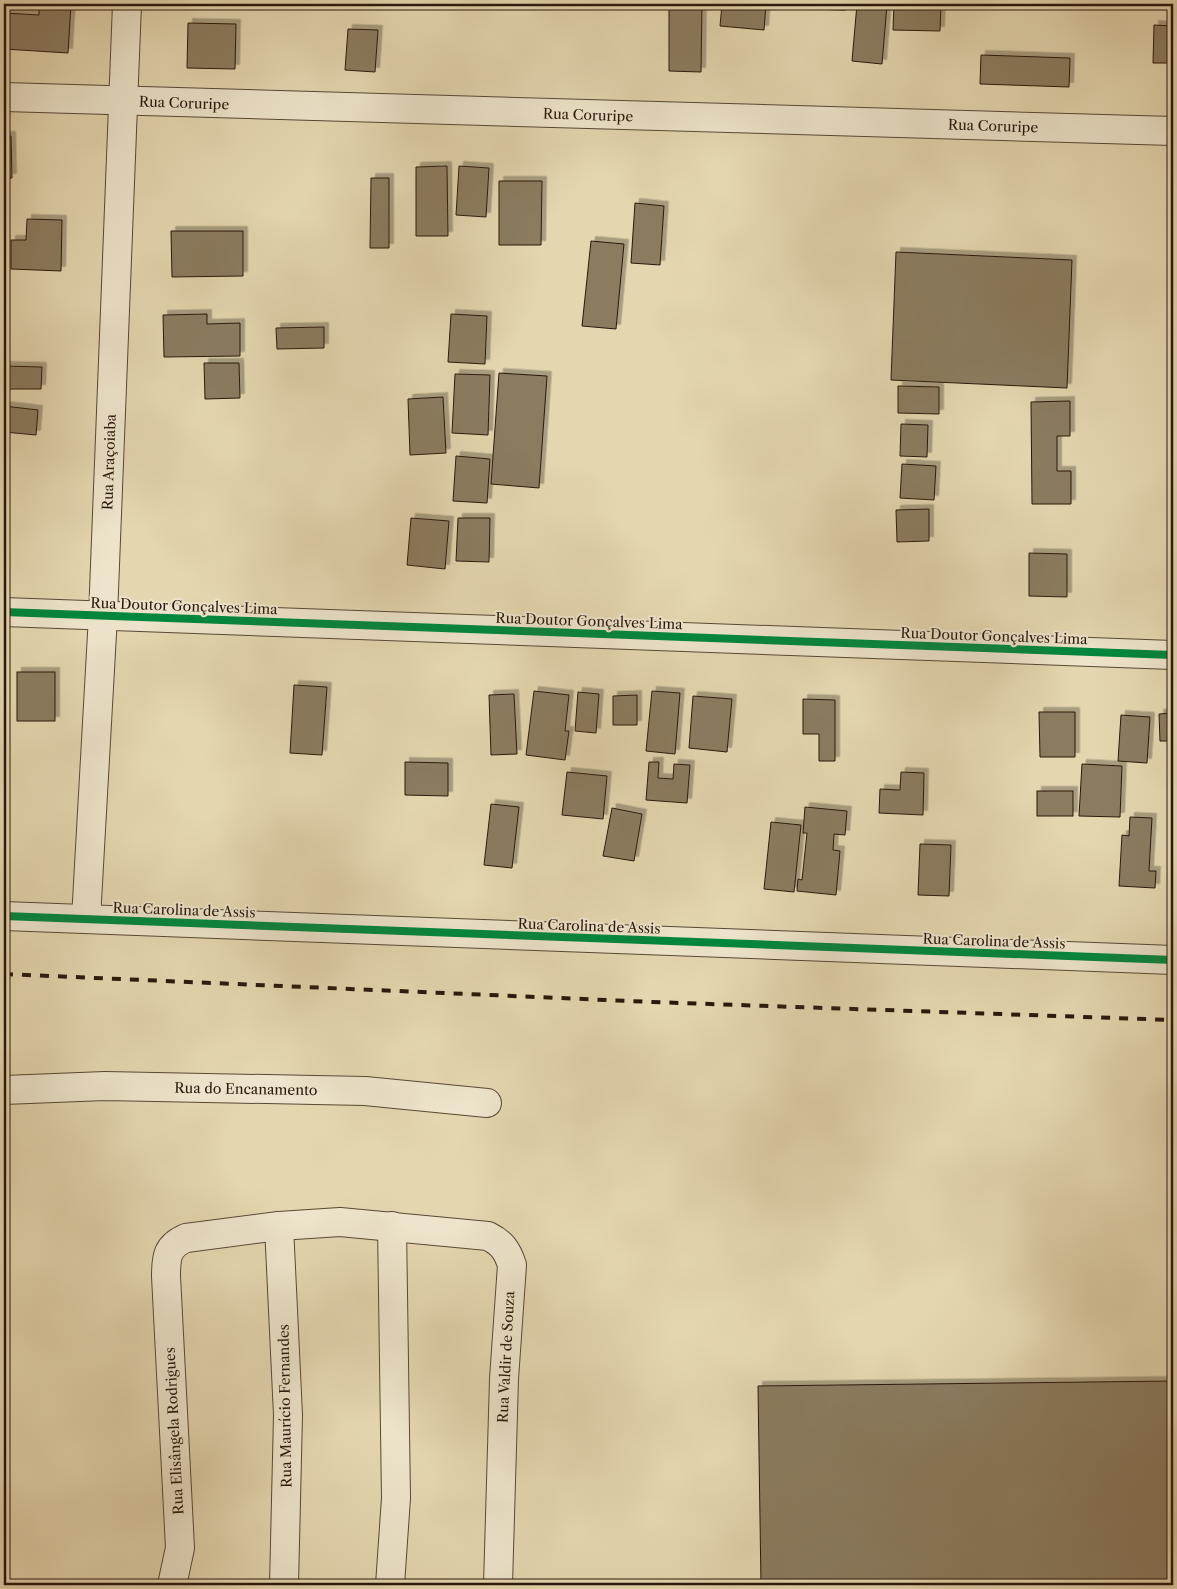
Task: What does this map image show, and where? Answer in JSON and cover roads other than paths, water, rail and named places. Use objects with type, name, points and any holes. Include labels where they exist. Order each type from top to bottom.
[{"type":"street","name":"Rua Araçoiaba","points":[[86,919],[103,616],[127,4]]},
{"type":"street","name":"Rua Coruripe","points":[[4,98],[1173,131]]},
{"type":"street","name":"Rua Doutor Gonçalves Lima","points":[[4,612],[1173,655]]},
{"type":"street","name":"Rua Carolina de Assis","points":[[4,916],[1173,960]]},
{"type":"street","name":"Rua do Encanamento","points":[[4,1090],[106,1086],[365,1091],[487,1103]]},
{"type":"street","name":"Rua Valdir de Souza","points":[[166,1276],[166,1259],[170,1249],[176,1242],[186,1238],[279,1226],[340,1222],[488,1236],[498,1241],[507,1250],[512,1265],[504,1379],[498,1585]]},
{"type":"street","name":"Rua Maurício Fernandes","points":[[279,1226],[288,1414],[284,1585]]},
{"type":"street","points":[[390,1585],[396,1498],[392,1226]]},
{"type":"street","name":"Rua Elisângela Rodrigues","points":[[166,1276],[180,1548],[172,1585]]},
{"type":"railway","points":[[4,974],[652,1002],[1173,1020]]}]
